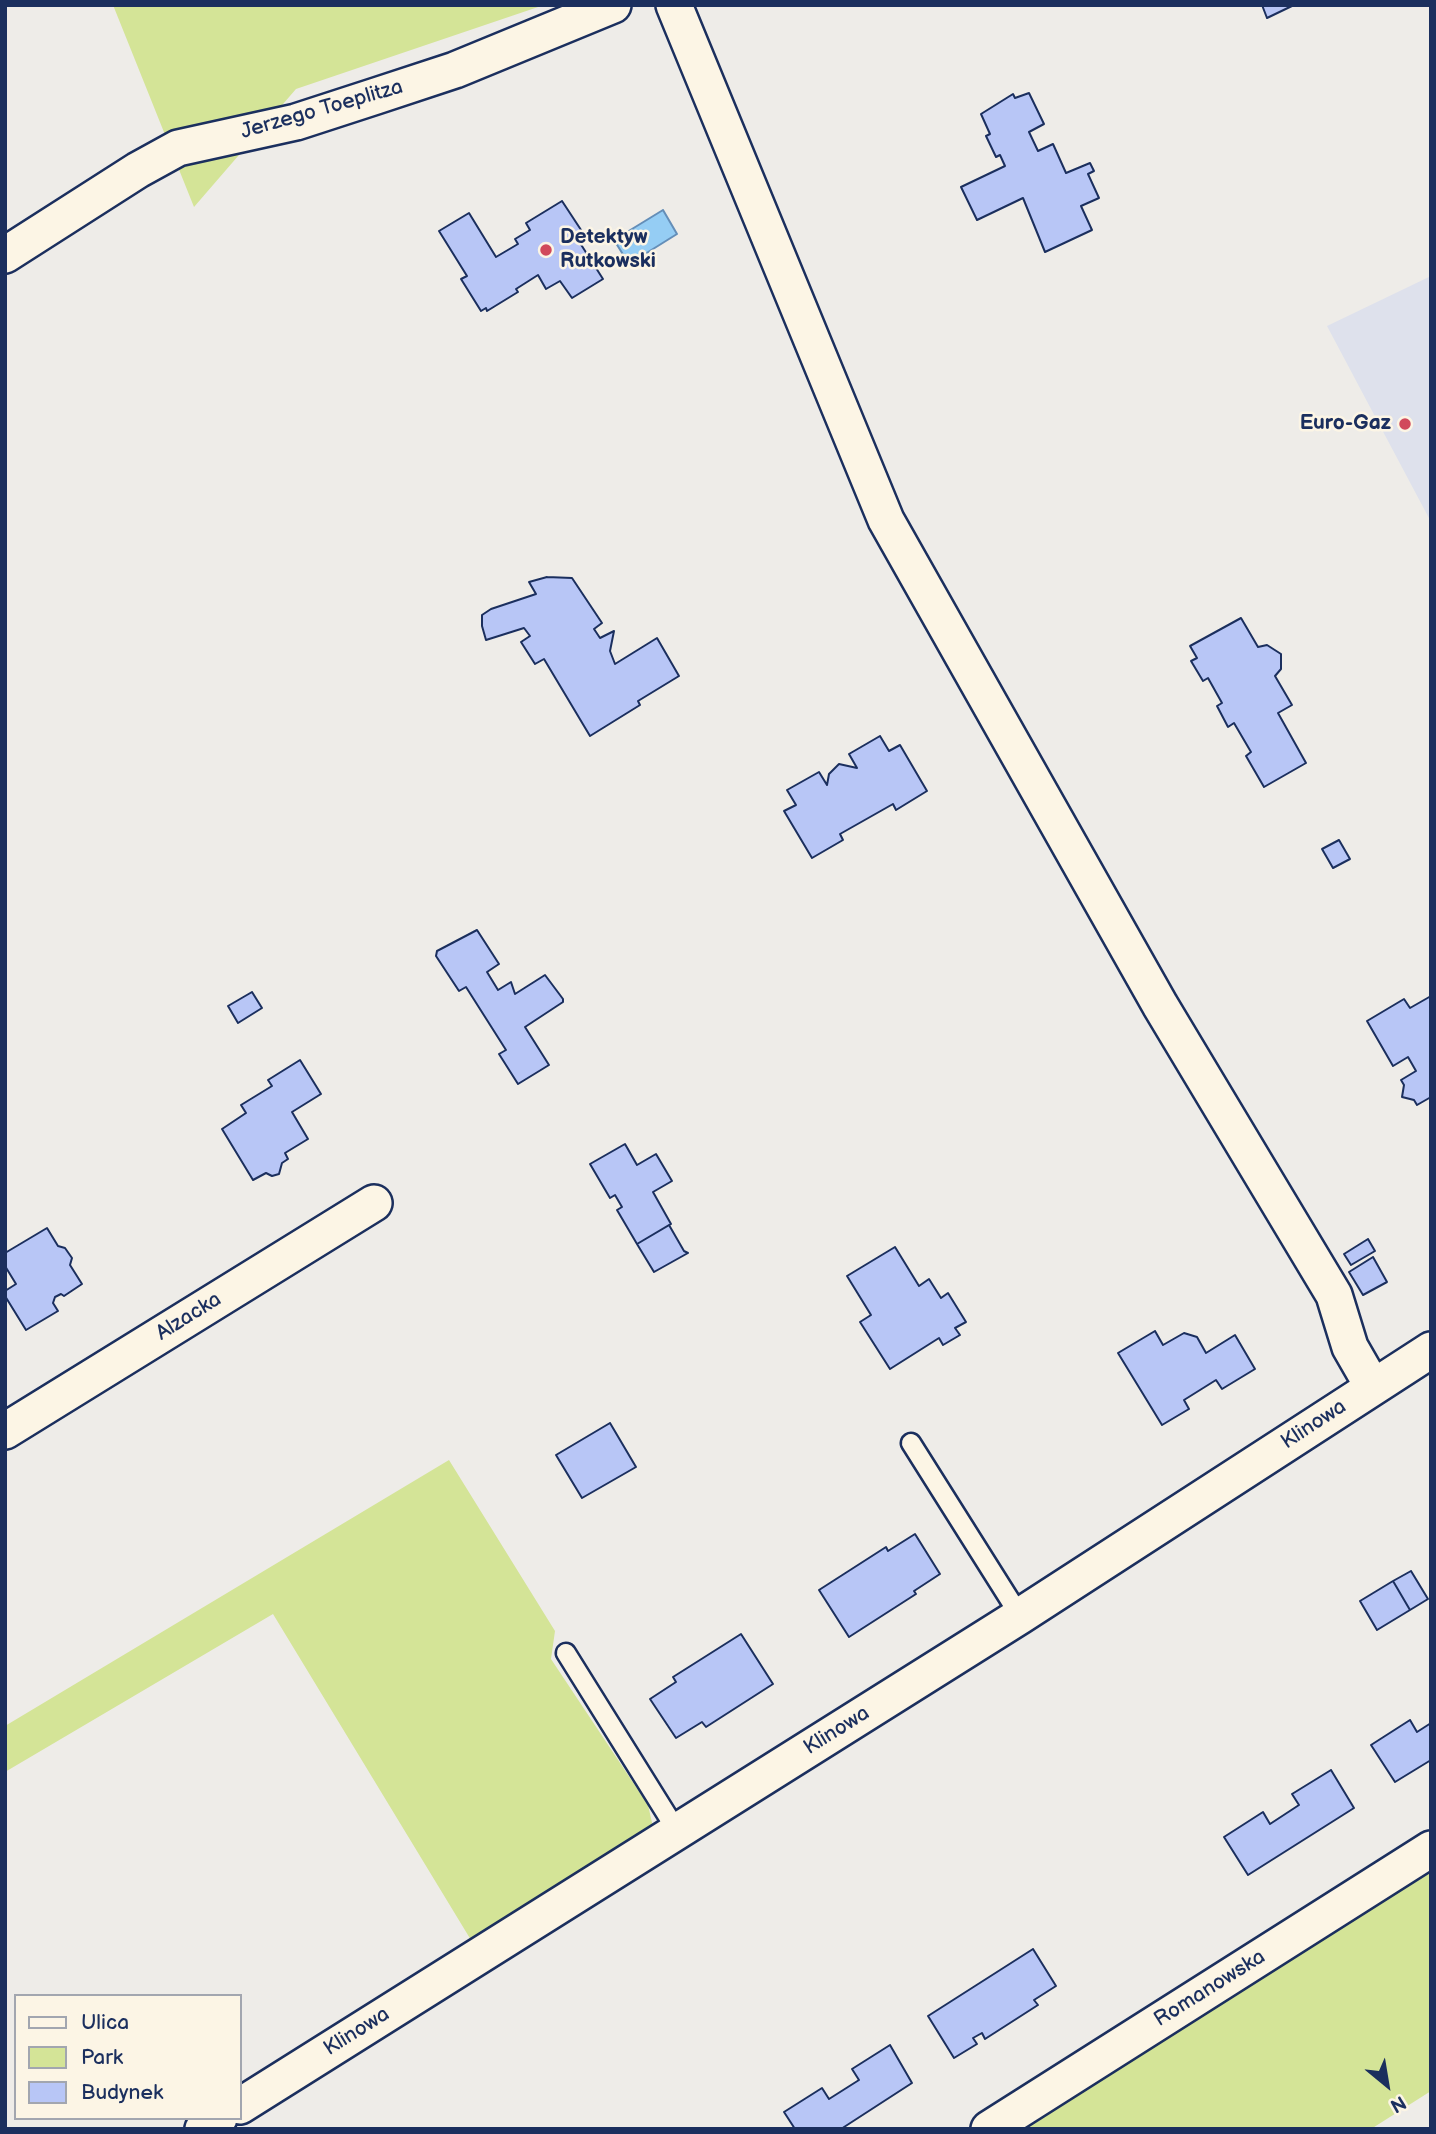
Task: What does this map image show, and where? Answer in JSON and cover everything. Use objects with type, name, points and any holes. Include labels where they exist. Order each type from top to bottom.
[{"type":"street","name":"Jerzego Toeplitza","points":[[5,255],[138,170],[178,148],[296,122],[376,96],[455,70],[613,5]]},
{"type":"street","points":[[674,5],[886,520],[1160,1005],[1334,1295],[1350,1348],[1373,1387]]},
{"type":"street","name":"Alzacka","points":[[5,1431],[374,1203]]},
{"type":"street","name":"Klinowa","points":[[242,2105],[1020,1616],[1431,1350]]},
{"type":"street","name":"Romanowska","points":[[989,2129],[1431,1849]]},
{"type":"lane","points":[[911,1443],[1020,1616]]},
{"type":"lane","points":[[566,1653],[677,1831]]},
{"type":"shaded area","name":"Euro-Gaz","points":[[1431,276],[1431,522],[1327,326]]},
{"type":"green space","points":[[113,5],[544,5],[296,89],[194,207]]},
{"type":"green space","points":[[449,1460],[555,1631],[551,1659],[648,1805],[653,1827],[474,1945],[273,1614],[5,1772],[5,1726]]},
{"type":"green space","points":[[1431,1872],[1431,2091],[1371,2129],[1014,2129]]},
{"type":"water","points":[[663,210],[677,234],[629,264],[614,240]]},
{"type":"building","points":[[1262,5],[1294,5],[1267,18]]},
{"type":"building","points":[[1029,93],[1044,124],[1029,132],[1038,151],[1053,144],[1066,173],[1090,163],[1094,171],[1088,174],[1099,198],[1081,206],[1092,230],[1045,252],[1023,198],[977,220],[961,187],[1005,166],[1000,155],[996,157],[986,136],[990,134],[981,114],[1013,94],[1015,98]]},
{"type":"building","name":"Detektyw Rutkowski","points":[[562,201],[587,239],[580,243],[603,279],[572,298],[560,281],[546,289],[538,275],[516,289],[518,292],[487,311],[486,308],[481,311],[461,279],[467,276],[439,231],[469,213],[496,257],[518,244],[515,239],[530,230],[526,223]]},
{"type":"building","points":[[547,577],[572,578],[602,623],[594,629],[600,638],[614,631],[610,651],[615,664],[657,638],[679,676],[638,701],[640,705],[590,736],[544,659],[535,664],[521,642],[530,636],[524,628],[486,640],[482,626],[482,615],[491,609],[536,594],[529,582]]},
{"type":"building","points":[[1241,618],[1258,647],[1267,645],[1281,654],[1281,669],[1275,676],[1292,705],[1278,713],[1306,763],[1264,787],[1246,756],[1251,752],[1234,723],[1228,727],[1217,706],[1222,703],[1208,678],[1203,681],[1191,661],[1197,658],[1190,646]]},
{"type":"building","points":[[880,736],[889,751],[900,745],[927,791],[896,810],[893,804],[840,834],[843,840],[812,858],[784,811],[796,805],[787,790],[819,772],[827,785],[829,774],[839,764],[857,768],[849,754]]},
{"type":"building","points":[[1339,840],[1350,859],[1333,868],[1322,849]]},
{"type":"building","points":[[477,930],[499,964],[487,972],[498,990],[511,982],[515,994],[545,975],[563,999],[563,1002],[525,1027],[549,1065],[518,1084],[499,1054],[506,1050],[466,987],[459,991],[436,956],[437,951]]},
{"type":"building","points":[[252,992],[262,1008],[238,1023],[228,1006]]},
{"type":"building","points":[[1431,996],[1431,1097],[1417,1105],[1414,1100],[1402,1097],[1404,1085],[1401,1080],[1416,1071],[1408,1057],[1393,1066],[1367,1021],[1404,999],[1410,1008]]},
{"type":"building","points":[[300,1060],[321,1094],[292,1112],[308,1139],[285,1153],[288,1159],[282,1163],[279,1174],[272,1176],[266,1173],[253,1180],[222,1129],[246,1113],[241,1105],[272,1086],[268,1080]]},
{"type":"building","points":[[625,1144],[637,1165],[656,1154],[672,1181],[653,1192],[671,1224],[637,1244],[617,1210],[622,1207],[615,1195],[610,1198],[590,1164]]},
{"type":"building","points":[[669,1225],[684,1251],[688,1253],[654,1272],[637,1244]]},
{"type":"building","points":[[47,1228],[58,1246],[65,1248],[72,1258],[70,1265],[82,1284],[64,1296],[61,1294],[55,1297],[53,1303],[58,1311],[26,1330],[5,1296],[5,1291],[16,1284],[5,1266],[5,1253]]},
{"type":"building","points":[[1368,1239],[1375,1251],[1351,1265],[1344,1254]]},
{"type":"building","points":[[895,1247],[919,1286],[929,1279],[941,1298],[948,1293],[966,1322],[955,1328],[960,1335],[943,1345],[939,1338],[890,1369],[860,1322],[871,1315],[847,1276]]},
{"type":"building","points":[[1373,1257],[1387,1282],[1363,1295],[1349,1272]]},
{"type":"building","points":[[1155,1331],[1163,1345],[1184,1333],[1197,1337],[1206,1353],[1235,1335],[1255,1369],[1222,1389],[1216,1380],[1184,1400],[1189,1409],[1162,1425],[1118,1353]]},
{"type":"building","points":[[610,1423],[636,1467],[582,1498],[556,1455]]},
{"type":"building","points":[[915,1534],[940,1574],[914,1591],[916,1594],[849,1637],[819,1590],[886,1547],[888,1551]]},
{"type":"building","points":[[1411,1571],[1428,1599],[1410,1610],[1393,1581]]},
{"type":"building","points":[[1393,1581],[1410,1610],[1377,1630],[1360,1601]]},
{"type":"building","points":[[741,1634],[773,1684],[706,1727],[702,1722],[676,1738],[650,1699],[676,1682],[673,1677]]},
{"type":"building","points":[[1410,1720],[1417,1732],[1431,1723],[1431,1760],[1395,1782],[1371,1745]]},
{"type":"building","points":[[1331,1770],[1354,1808],[1248,1875],[1224,1837],[1263,1812],[1270,1824],[1299,1805],[1292,1794]]},
{"type":"building","points":[[1033,1949],[1056,1986],[1034,2000],[1038,2005],[985,2039],[982,2033],[973,2038],[977,2044],[954,2058],[928,2016]]},
{"type":"building","points":[[890,2045],[912,2083],[841,2129],[795,2129],[784,2112],[822,2088],[829,2099],[859,2080],[852,2069]]},
{"type":"place","name":"Detektyw Rutkowski","points":[[546,250]]},
{"type":"place","name":"Euro-Gaz","points":[[1405,424]]}]
